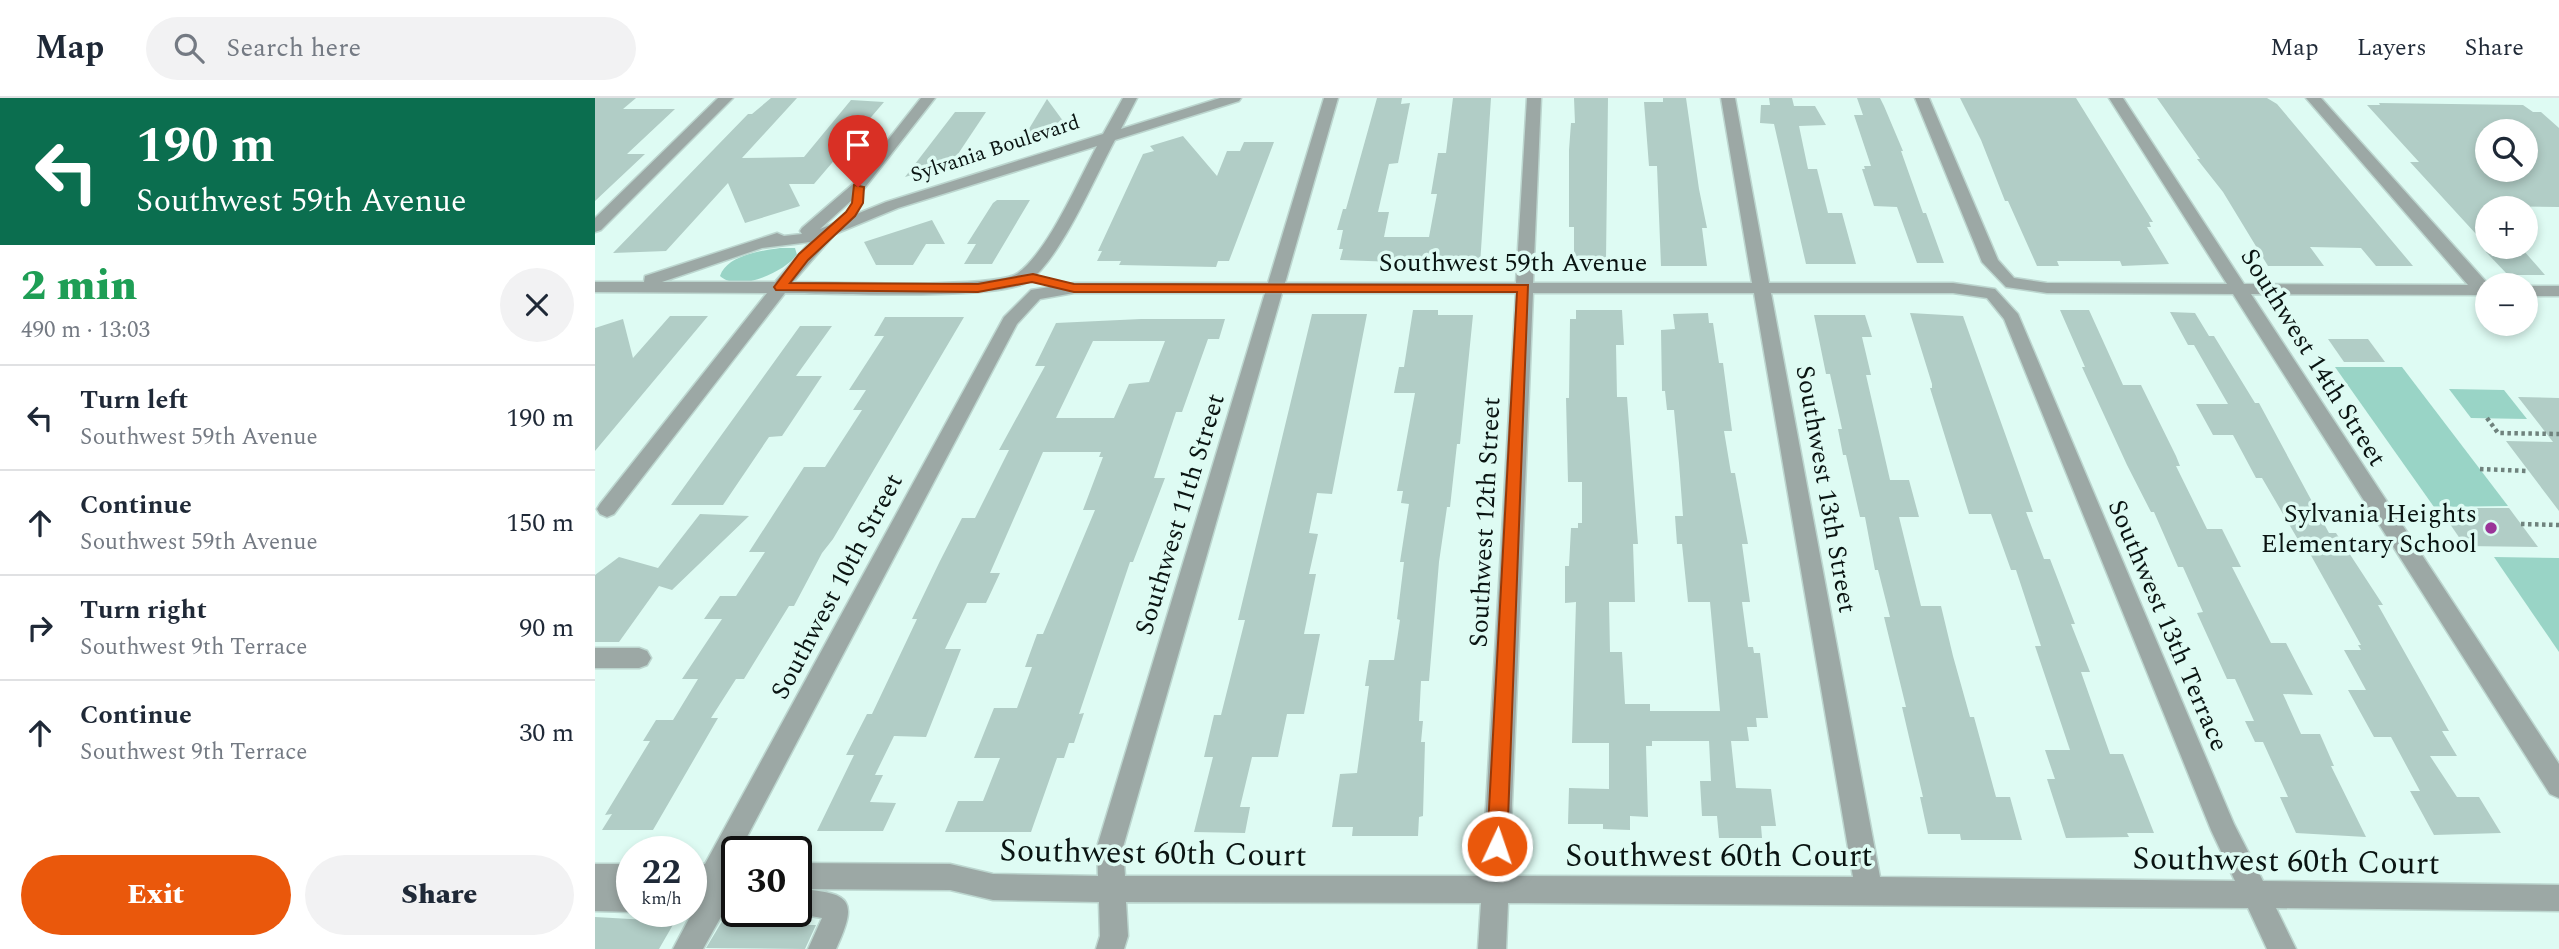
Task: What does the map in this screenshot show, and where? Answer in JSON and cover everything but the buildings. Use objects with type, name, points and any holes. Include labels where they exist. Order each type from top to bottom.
[{"type":"street","points":[[595,226],[726,98]]},
{"type":"street","points":[[607,509],[928,98]]},
{"type":"street","points":[[595,287],[1016,288],[1044,257],[1130,98]]},
{"type":"street","name":"Sylvania Boulevard","points":[[595,298],[1234,98]]},
{"type":"street","name":"Southwest 11th Street","points":[[1110,949],[1114,936],[1110,847],[1331,98]]},
{"type":"street","name":"Southwest 12th Street","points":[[1492,949],[1534,98]]},
{"type":"street","name":"Southwest 13th Street","points":[[1728,98],[1870,890]]},
{"type":"street","name":"Southwest 13th Terrace","points":[[1922,98],[1990,262],[2012,294],[2224,830],[2282,949]]},
{"type":"street","name":"Southwest 14th Street","points":[[2116,98],[2559,786]]},
{"type":"street","points":[[2313,98],[2475,280]]},
{"type":"street","points":[[826,227],[858,187]]},
{"type":"street","name":"Sylvania Boulevard","points":[[765,244],[890,205]]},
{"type":"street","points":[[716,287],[710,279],[712,273],[730,256]]},
{"type":"street","points":[[1039,288],[1044,257]]},
{"type":"street","points":[[1989,288],[1986,275],[1990,262]]},
{"type":"street","name":"Southwest 59th Avenue","points":[[1016,288],[1019,299],[1039,288],[1989,288],[1996,278],[2012,294]]},
{"type":"street","name":"Southwest 10th Street","points":[[1010,321],[1016,288]]},
{"type":"street","name":"Southwest 10th Street","points":[[687,949],[714,889],[1010,321],[1039,288]]},
{"type":"street","name":"Southwest 13th Terrace","points":[[1989,288],[2012,294]]},
{"type":"street","points":[[2012,294],[2047,288],[2475,290]]},
{"type":"street","points":[[2538,291],[2559,291]]},
{"type":"street","points":[[595,657],[639,658]]},
{"type":"street","points":[[595,877],[616,877]]},
{"type":"street","name":"Southwest 60th Court","points":[[812,877],[950,877],[993,887],[1111,889],[1870,890],[2559,898]]},
{"type":"street","points":[[595,898],[616,899]]},
{"type":"street","points":[[812,903],[829,905],[836,912],[835,921],[822,949]]},
{"type":"path","points":[[2487,418],[2498,433],[2559,435]]},
{"type":"path","points":[[2480,469],[2528,471]]},
{"type":"path","points":[[2521,524],[2559,525]]},
{"type":"green space","points":[[780,248],[795,248],[797,255],[772,274],[738,282],[728,281],[720,276],[730,263],[737,259]]},
{"type":"green space","points":[[2335,367],[2402,367],[2508,506],[2434,507]]},
{"type":"green space","points":[[2449,389],[2504,390],[2527,419],[2471,418]]},
{"type":"green space","points":[[2494,557],[2559,558],[2559,652]]},
{"type":"place","name":"Sylvania Heights Elementary School","points":[[2491,528]]},
{"type":"route","points":[[858,187],[856,207],[851,214],[804,257],[780,287],[978,288],[1033,278],[1074,288],[1523,288],[1497,846]]}]
